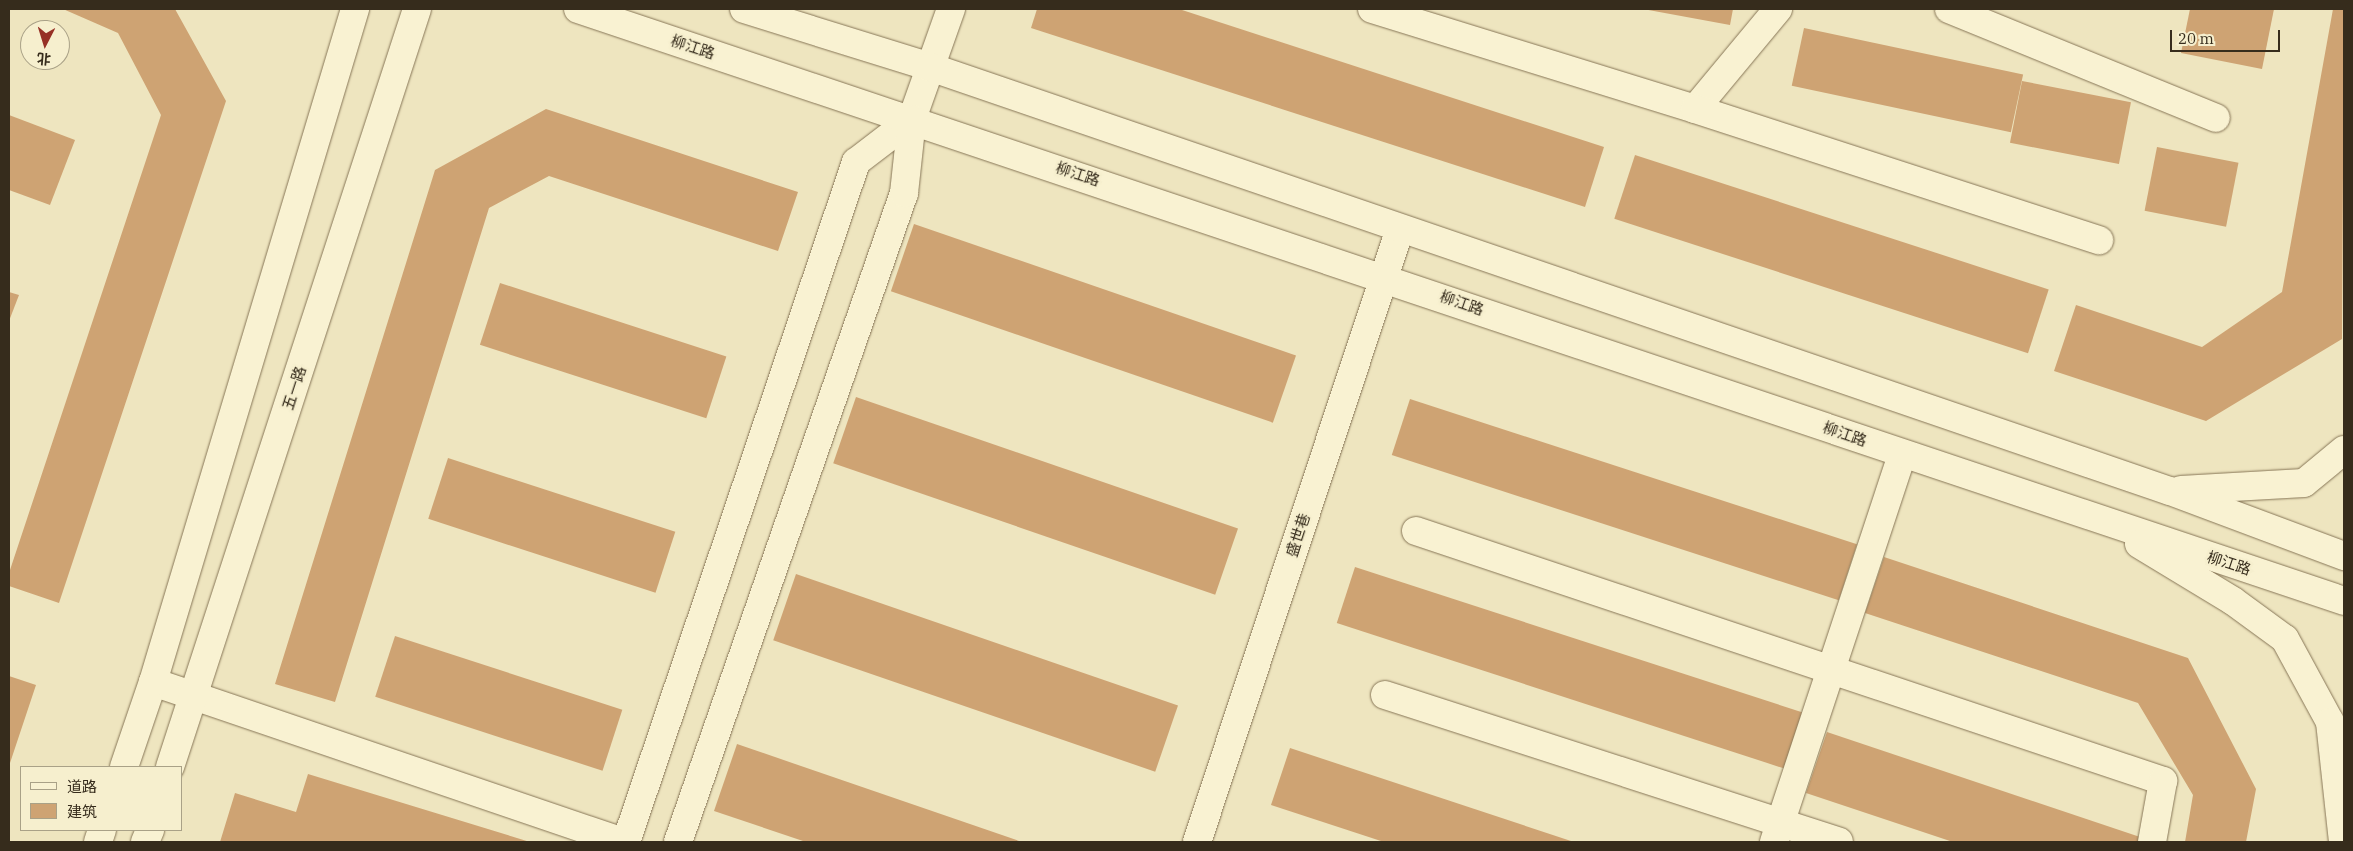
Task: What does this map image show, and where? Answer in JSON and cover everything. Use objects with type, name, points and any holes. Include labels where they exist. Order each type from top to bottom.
[{"type":"street","points":[[124,766],[153,682],[355,9]]},
{"type":"street","name":"五一路","points":[[170,766],[417,9]]},
{"type":"street","name":"柳江路","points":[[578,9],[1383,276],[1902,454],[2344,601]]},
{"type":"street","points":[[744,9],[930,67],[2170,491],[2344,556]]},
{"type":"street","points":[[678,842],[904,193],[912,119],[951,9]]},
{"type":"street","points":[[1372,9],[1695,108],[2099,240]]},
{"type":"street","points":[[1695,108],[1778,9]]},
{"type":"street","points":[[1949,9],[2216,118]]},
{"type":"street","points":[[626,842],[856,162],[912,119]]},
{"type":"street","name":"盛世巷","points":[[1197,842],[1400,229]]},
{"type":"street","points":[[2170,491],[2304,484],[2344,450]]},
{"type":"street","points":[[1777,833],[1902,454]]},
{"type":"street","points":[[2097,519],[2233,601],[2285,639],[2330,722],[2343,842]]},
{"type":"street","points":[[1416,531],[1830,672],[2163,781],[2152,842]]},
{"type":"street","points":[[153,682],[622,842]]},
{"type":"street","points":[[1385,695],[1777,833],[1839,842]]},
{"type":"building","points":[[63,9],[175,9],[226,101],[59,603],[9,586],[9,573],[161,115],[118,33]]},
{"type":"building","points":[[1037,9],[1179,9],[1604,147],[1585,207],[1031,28]]},
{"type":"building","points":[[1643,9],[1733,9],[1730,25]]},
{"type":"building","points":[[2190,9],[2274,9],[2262,69],[2181,53]]},
{"type":"building","points":[[2333,9],[2344,9],[2342,339],[2206,421],[2054,371],[2076,305],[2202,347],[2282,292]]},
{"type":"building","points":[[1804,28],[2023,75],[2011,132],[1792,86]]},
{"type":"building","points":[[2022,81],[2131,102],[2119,164],[2010,143]]},
{"type":"building","points":[[546,109],[798,192],[778,251],[549,176],[489,208],[335,702],[275,684],[435,170]]},
{"type":"building","points":[[9,115],[75,140],[50,205],[9,190]]},
{"type":"building","points":[[2157,147],[2238,163],[2226,227],[2145,211]]},
{"type":"building","points":[[1635,155],[2049,289],[2028,353],[1614,219]]},
{"type":"building","points":[[914,224],[1296,356],[1273,423],[891,291]]},
{"type":"building","points":[[500,283],[726,357],[706,418],[480,345]]},
{"type":"building","points":[[9,292],[19,295],[9,321]]},
{"type":"building","points":[[856,397],[1238,529],[1215,595],[833,463]]},
{"type":"building","points":[[1410,399],[1857,544],[1839,600],[1392,455]]},
{"type":"building","points":[[448,458],[675,532],[656,593],[428,519]]},
{"type":"building","points":[[1884,557],[2188,658],[2256,789],[2246,842],[2185,842],[2193,795],[2138,703],[1865,613]]},
{"type":"building","points":[[1355,567],[1802,712],[1784,768],[1337,623]]},
{"type":"building","points":[[796,574],[1178,706],[1155,772],[773,640]]},
{"type":"building","points":[[395,636],[622,710],[603,771],[375,697]]},
{"type":"building","points":[[9,676],[36,685],[9,766]]},
{"type":"building","points":[[1827,732],[2143,838],[2142,842],[1953,842],[1806,793]]},
{"type":"building","points":[[737,744],[1022,842],[806,842],[714,811]]},
{"type":"building","points":[[1290,748],[1574,842],[1384,842],[1271,805]]},
{"type":"building","points":[[308,774],[530,842],[220,842],[235,793],[296,812]]}]
